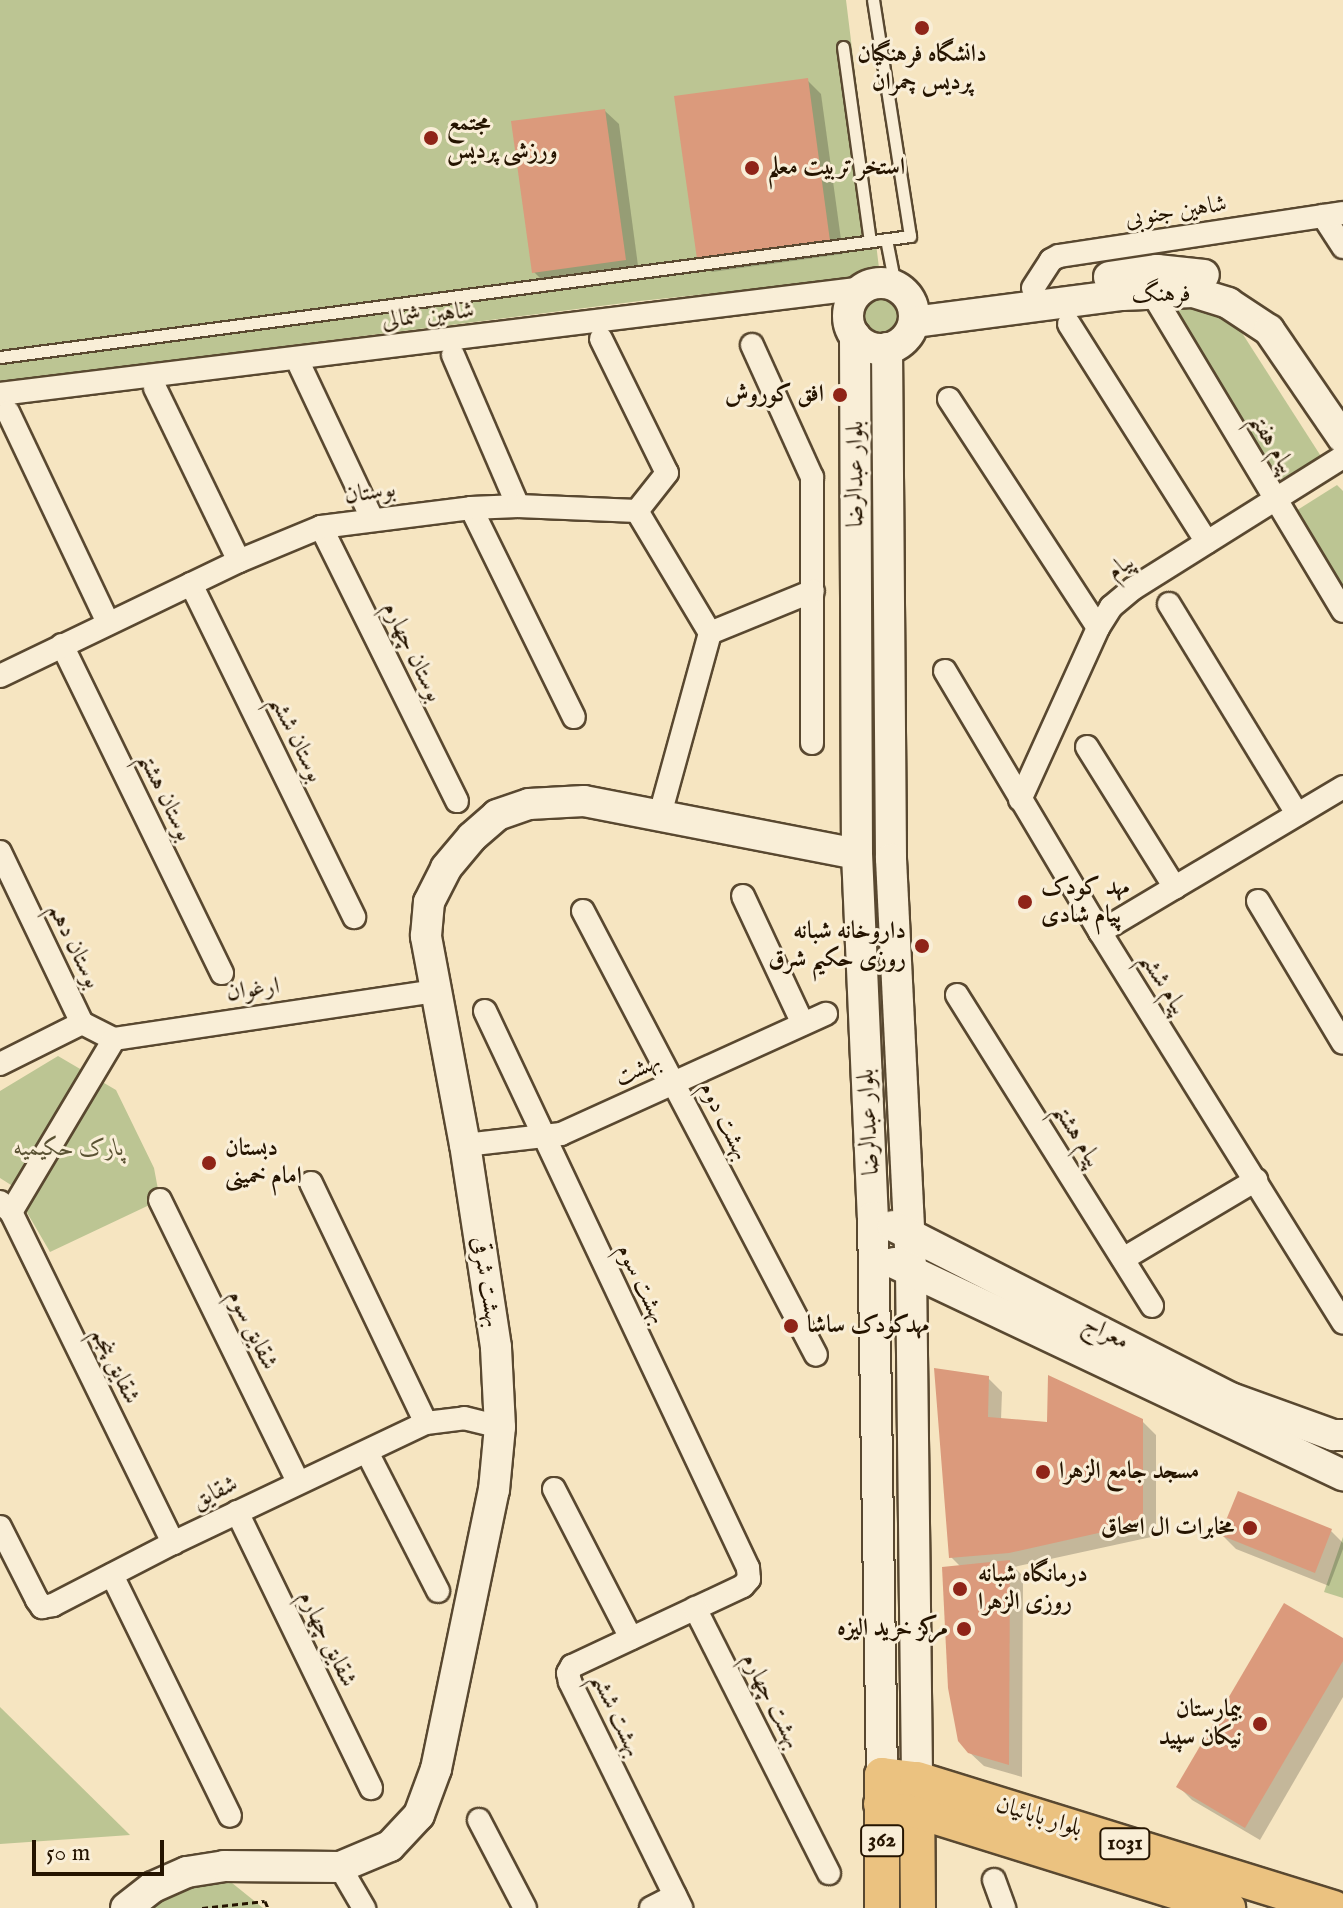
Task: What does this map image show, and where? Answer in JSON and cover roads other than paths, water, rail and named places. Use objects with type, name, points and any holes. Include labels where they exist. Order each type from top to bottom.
[{"type":"main road","name":"فرهنگ","points":[[907,304],[1157,270],[1199,272],[1235,289],[1267,323],[1343,438]]},
{"type":"main road","points":[[873,283],[907,304],[905,339],[887,348],[869,347],[855,336],[848,315],[855,295],[863,288],[873,283]]},
{"type":"main road","name":"فرهنگ","points":[[907,304],[1193,292],[1228,303],[1267,323]]},
{"type":"main road","name":"بلوار عبدالرضا","points":[[855,336],[857,854],[874,1253],[882,1908]]},
{"type":"main road","name":"بلوار عبدالرضا","points":[[887,348],[891,859],[911,1270],[918,1908]]},
{"type":"main road","name":"بهشت شرقی","points":[[126,1908],[153,1887],[187,1872],[224,1866],[340,1867],[390,1846],[419,1815],[436,1769],[491,1505],[500,1427],[496,1347],[465,1145],[426,936],[429,902],[446,868],[472,837],[497,815],[529,804],[584,801],[857,854]]},
{"type":"main road","name":"معراج","points":[[873,1217],[1231,1398],[1333,1435],[1343,1435]]},
{"type":"main road","name":"معراج","points":[[874,1253],[1343,1475]]},
{"type":"main road","name":"بلوار بابائیان","points":[[882,1789],[917,1795],[957,1808],[1228,1908]]},
{"type":"main road","name":"بلوار بابائیان","points":[[957,1808],[1333,1908]]},
{"type":"street","points":[[1333,215],[1343,247]]},
{"type":"street","name":"شاهین جنوبی","points":[[1033,288],[1051,260],[1059,256],[1333,215]]},
{"type":"street","name":"شاهین شمالی","points":[[4,403],[863,288]]},
{"type":"street","name":"پیام هفتم","points":[[1158,303],[1343,611]]},
{"type":"street","points":[[1069,324],[1207,542]]},
{"type":"street","points":[[601,339],[667,473],[637,511],[710,633],[659,818]]},
{"type":"street","points":[[752,345],[812,477],[812,743]]},
{"type":"street","points":[[453,355],[518,506]]},
{"type":"street","points":[[300,366],[372,518]]},
{"type":"street","points":[[155,388],[239,561]]},
{"type":"street","points":[[949,399],[1098,628]]},
{"type":"street","points":[[4,403],[108,623]]},
{"type":"street","name":"پیام","points":[[1020,800],[1098,628],[1111,607],[1134,588],[1343,457]]},
{"type":"street","name":"بوستان","points":[[0,676],[239,561],[321,527],[372,518],[471,508],[518,506],[637,511]]},
{"type":"street","points":[[471,508],[574,717]]},
{"type":"street","name":"بوستان چهارم","points":[[321,527],[457,801]]},
{"type":"street","name":"بوستان ششم","points":[[191,584],[354,917]]},
{"type":"street","points":[[710,633],[813,591]]},
{"type":"street","points":[[1169,604],[1297,814]]},
{"type":"street","name":"بوستان هشتم","points":[[62,645],[222,973]]},
{"type":"street","name":"پیام ششم","points":[[945,671],[1100,932],[1256,1180],[1335,1292],[1343,1322]]},
{"type":"street","points":[[1087,747],[1175,888]]},
{"type":"street","points":[[1100,932],[1343,787]]},
{"type":"street","name":"بوستان دهم","points":[[0,852],[82,1023],[0,1064]]},
{"type":"street","points":[[743,896],[803,1024]]},
{"type":"street","points":[[1258,901],[1343,1043]]},
{"type":"street","name":"بهشت دوم","points":[[583,911],[816,1355]]},
{"type":"street","name":"ارغوان","points":[[114,1039],[435,991]]},
{"type":"street","name":"پیام هشتم","points":[[957,995],[1152,1306]]},
{"type":"street","name":"بهشت سوم","points":[[485,1011],[748,1568],[749,1579],[743,1586],[695,1608]]},
{"type":"street","name":"بهشت","points":[[465,1145],[561,1134],[826,1014]]},
{"type":"street","points":[[5,1207],[114,1039],[82,1023]]},
{"type":"street","points":[[1123,1259],[1256,1180]]},
{"type":"street","points":[[311,1183],[426,1423]]},
{"type":"street","name":"شقایق سوم","points":[[160,1200],[298,1482]]},
{"type":"street","name":"شقایق پنجم","points":[[5,1207],[173,1543]]},
{"type":"street","name":"شقایق","points":[[0,1527],[42,1607],[53,1605],[298,1482],[426,1423],[464,1418],[500,1427]]},
{"type":"street","points":[[367,1452],[438,1591]]},
{"type":"street","points":[[554,1489],[631,1638]]},
{"type":"street","name":"شقایق چهارم","points":[[237,1512],[371,1788]]},
{"type":"street","points":[[112,1575],[230,1816]]},
{"type":"street","name":"بهشت ششم","points":[[678,1902],[570,1682],[572,1666],[695,1608]]},
{"type":"street","name":"بهشت چهارم","points":[[695,1608],[829,1873]]},
{"type":"street","points":[[479,1820],[525,1908]]},
{"type":"street","points":[[340,1867],[364,1908]]},
{"type":"street","points":[[994,1880],[1004,1908]]},
{"type":"street","points":[[651,1908],[678,1902]]},
{"type":"lane","points":[[0,357],[910,236],[873,0]]},
{"type":"lane","points":[[843,47],[870,241]]},
{"type":"lane","points":[[886,239],[907,304]]},
{"type":"place","name":"دانشگاه فرهنگیان پردیس چمران","points":[[922,28]]},
{"type":"place","name":"مجتمع ورزشی پردیس","points":[[431,138]]},
{"type":"place","name":"استخر تربیت معلم","points":[[752,168]]},
{"type":"place","name":"افق کوروش","points":[[840,395]]},
{"type":"place","name":"مهد کودک پیام شادی","points":[[1025,902]]},
{"type":"place","name":"داروخانه شبانه روزی حکیم شرق","points":[[922,946]]},
{"type":"place","name":"دبستان امام خمینی","points":[[209,1163]]},
{"type":"place","name":"مهدکودک ساشا","points":[[791,1326]]},
{"type":"place","name":"مسجد جامع الزهرا","points":[[1043,1472]]},
{"type":"place","name":"مخابرات ال اسحاق","points":[[1250,1528]]},
{"type":"place","name":"درمانگاه شبانه روزی الزهرا","points":[[960,1589]]},
{"type":"place","name":"مرکز خرید الیزه","points":[[964,1629]]},
{"type":"place","name":"بیمارستان نیکان سپید","points":[[1260,1724]]},
{"type":"park label","name":"پارک حکیمیه","points":[[69,1149]]}]
